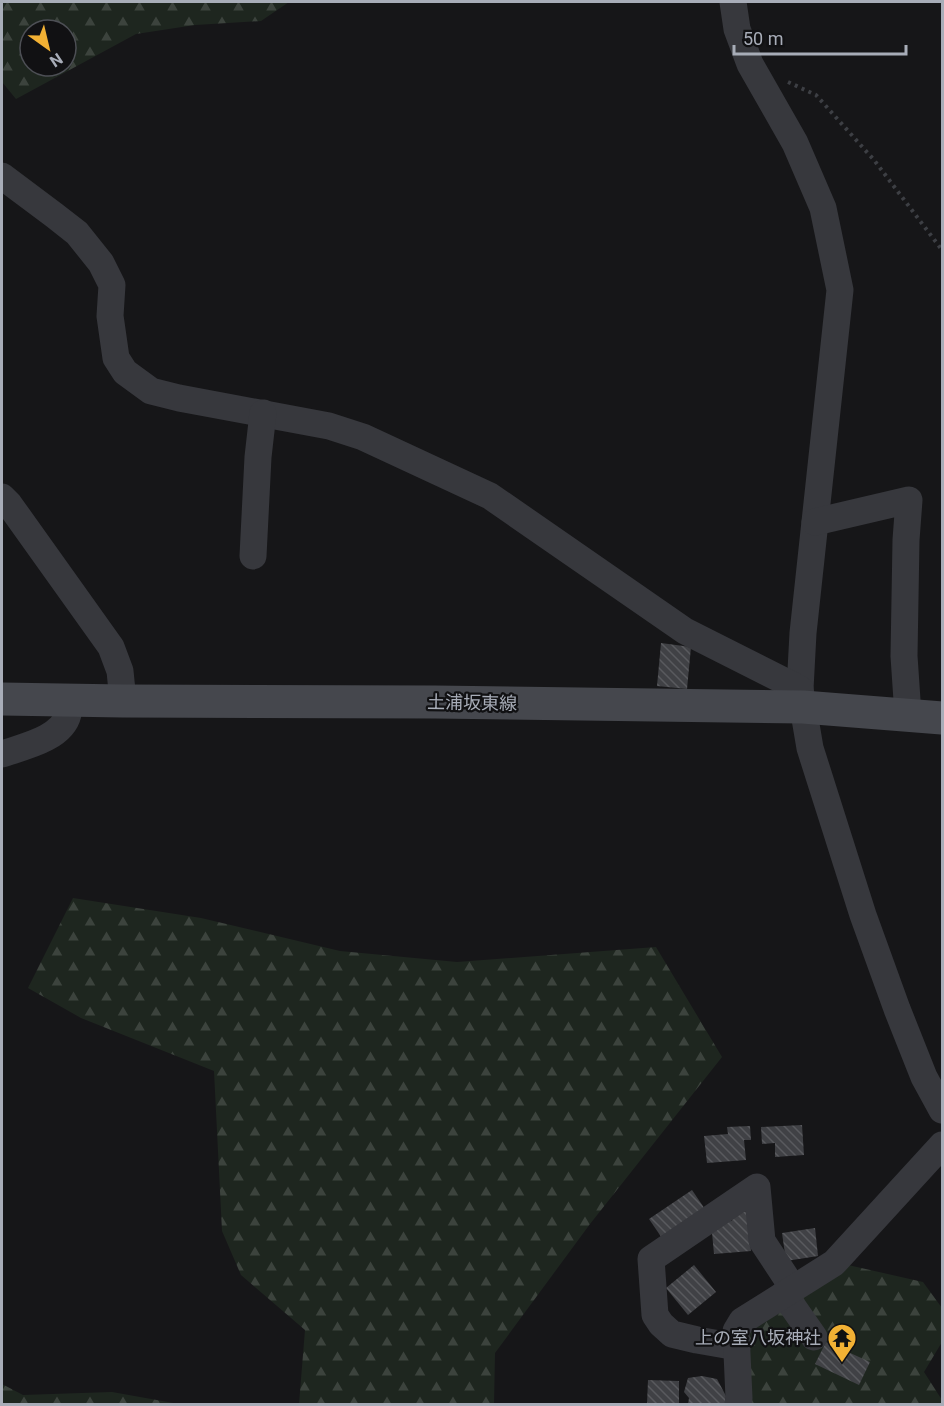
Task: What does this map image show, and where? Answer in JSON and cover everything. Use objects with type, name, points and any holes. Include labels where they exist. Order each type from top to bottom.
[{"type":"main road","name":"土浦坂東線","points":[[2,699],[435,702],[801,698],[908,715],[942,718]]},
{"type":"street","points":[[733,2],[736,29],[750,64],[795,143],[823,208],[840,290],[803,633],[801,698],[810,748],[863,915],[897,1009],[924,1077],[942,1110]]},
{"type":"street","points":[[2,176],[77,233],[101,263],[112,285],[110,316],[116,358],[125,372],[151,390],[179,398],[329,426],[363,437],[490,496],[685,631],[801,698]]},
{"type":"street","points":[[253,556],[258,456],[263,413]]},
{"type":"street","points":[[2,496],[111,647],[120,671],[123,701]]},
{"type":"street","points":[[815,522],[909,500],[904,656],[908,715]]},
{"type":"street","points":[[2,754],[45,739],[60,729],[68,715],[69,700]]},
{"type":"street","points":[[738,1404],[736,1331],[742,1321],[834,1263],[942,1145]]},
{"type":"street","points":[[737,1347],[672,1334],[661,1324],[655,1315],[651,1259],[757,1187],[762,1241],[814,1337]]},
{"type":"path","points":[[750,64],[816,95],[874,160],[942,250]]},
{"type":"green space","points":[[2,2],[289,2],[261,21],[195,25],[136,34],[78,65],[78,18],[18,18],[18,78],[55,78],[16,99],[2,82]]},
{"type":"green space","points":[[73,898],[201,918],[340,951],[457,962],[656,947],[722,1057],[590,1224],[495,1353],[494,1404],[299,1404],[305,1330],[241,1275],[222,1231],[214,1071],[81,1018],[28,988]]},
{"type":"green space","points":[[848,1265],[923,1282],[942,1308],[942,1342],[924,1372],[942,1400],[942,1404],[748,1404],[749,1331]]},
{"type":"green space","points":[[2,1384],[23,1395],[112,1392],[179,1404],[2,1404]]},
{"type":"building","points":[[661,643],[691,647],[687,689],[657,686]]},
{"type":"building","points":[[802,1125],[804,1155],[775,1157],[775,1143],[762,1144],[761,1127]]},
{"type":"building","points":[[750,1126],[751,1140],[744,1140],[746,1160],[707,1163],[704,1136],[728,1134],[727,1127]]},
{"type":"building","points":[[692,1190],[707,1212],[664,1241],[649,1219]]},
{"type":"building","points":[[748,1211],[751,1251],[714,1254],[711,1222],[732,1221],[731,1213]]},
{"type":"building","points":[[815,1228],[818,1256],[786,1261],[782,1233]]},
{"type":"building","points":[[694,1265],[716,1292],[688,1315],[666,1288]]},
{"type":"building","name":"上の室八坂神社","points":[[826,1342],[870,1362],[859,1385],[815,1364]]},
{"type":"building","points":[[702,1376],[717,1379],[726,1396],[725,1404],[688,1404],[689,1398],[684,1392],[688,1378]]},
{"type":"building","points":[[648,1380],[679,1381],[679,1404],[647,1404]]},
{"type":"place","name":"上の室八坂神社","points":[[842,1364]]}]
